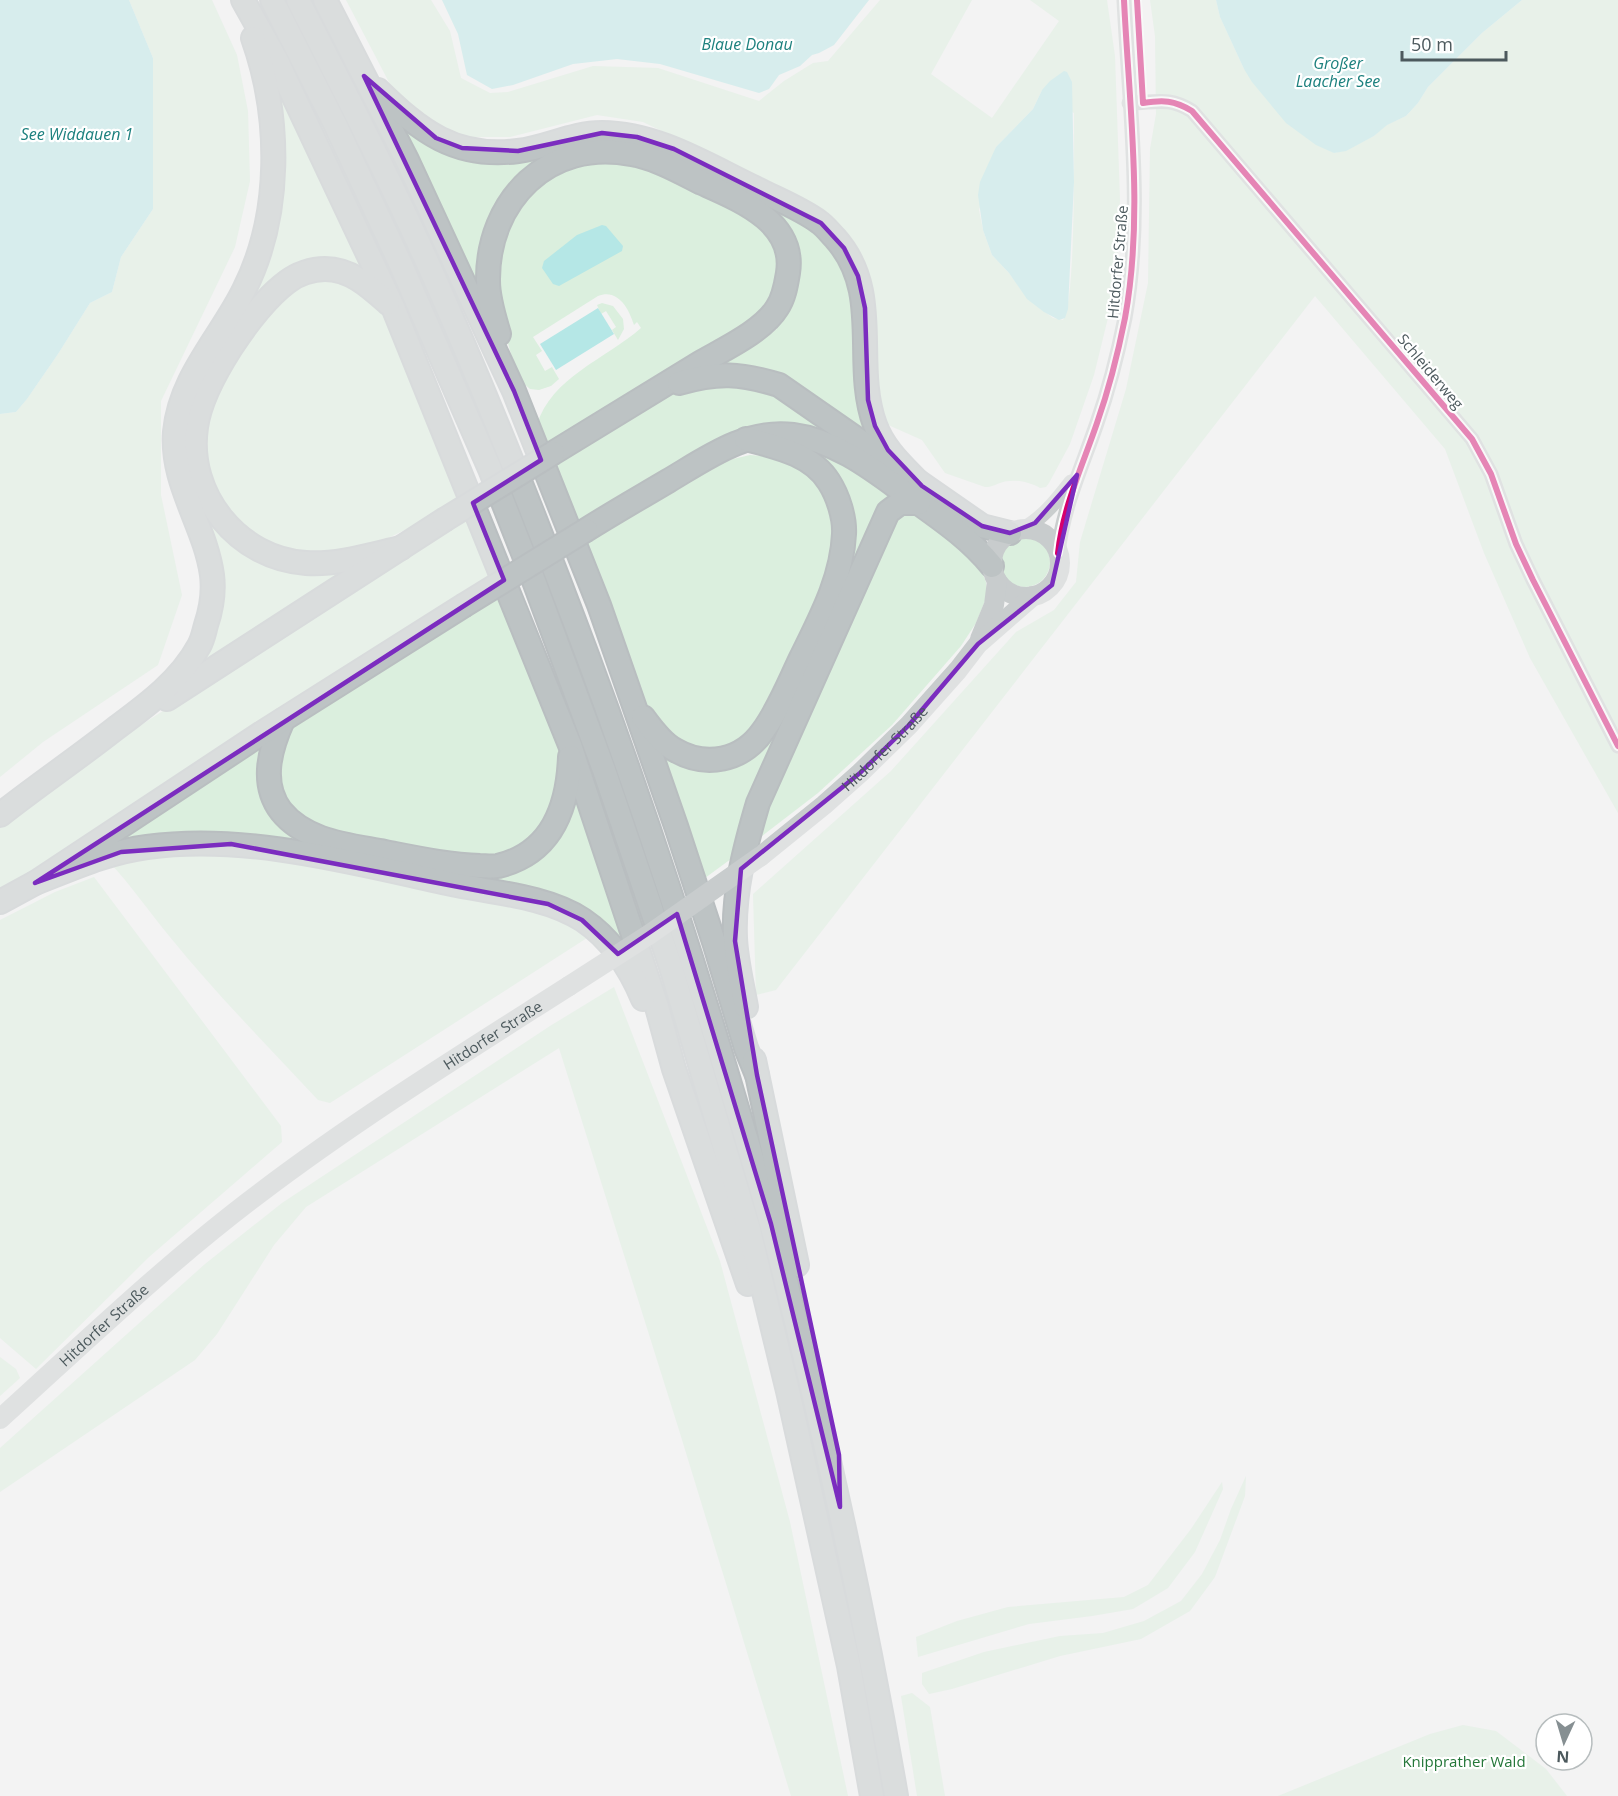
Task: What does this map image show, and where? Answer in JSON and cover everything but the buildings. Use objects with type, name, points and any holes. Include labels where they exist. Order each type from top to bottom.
[{"type":"highway","points":[[242,0],[276,59],[393,307],[570,745],[657,1007],[674,1069],[728,1222],[765,1341],[788,1391]]},
{"type":"highway","points":[[0,815],[148,704],[188,665],[201,643],[210,612],[212,577],[204,542],[183,490],[176,461],[176,431],[181,405],[191,378],[244,290],[260,248],[270,206],[274,144],[268,91],[242,0]]},
{"type":"highway","points":[[272,0],[334,122],[401,265],[490,469],[604,770],[671,967],[748,1230],[788,1391],[849,1666],[872,1796]]},
{"type":"highway","points":[[298,0],[356,113],[443,299],[517,473],[625,757],[693,961],[771,1224],[840,1507],[873,1664],[896,1796]]},
{"type":"highway","points":[[326,0],[406,160],[514,391],[599,605],[636,708],[715,945],[746,1048],[757,1075]]},
{"type":"highway","points":[[364,76],[404,115],[428,133],[462,148],[487,152],[518,151],[570,137],[591,134],[637,137],[674,149],[821,223],[844,248],[858,276],[865,308],[865,370],[868,400],[875,426],[888,450],[920,494]]},
{"type":"highway","points":[[90,748],[300,615],[444,520],[742,338],[773,314],[779,306],[786,288],[789,265],[786,244],[771,222],[747,204],[656,161],[632,154],[604,151],[583,153],[563,159],[542,170],[525,183],[506,208],[495,233],[489,265],[489,295],[514,391]]},
{"type":"highway","points":[[393,307],[364,282],[338,271],[325,269],[312,271],[287,282],[262,307],[217,371],[200,410],[195,442],[196,462],[208,499],[229,528],[257,549],[288,560],[315,563],[341,561],[401,548]]},
{"type":"highway","points":[[657,389],[696,378],[725,374],[750,376],[779,385],[920,494],[972,542],[994,573]]},
{"type":"highway","points":[[0,902],[35,884],[188,781],[463,606],[721,450],[746,439],[777,435],[811,439],[830,446],[982,526],[1017,531]]},
{"type":"highway","points":[[636,708],[673,749],[692,758],[710,762],[730,758],[746,749],[762,733],[776,711],[833,587],[842,556],[844,531],[840,507],[829,481],[807,460],[746,439]]},
{"type":"highway","points":[[840,1507],[839,1455],[757,1075],[735,941],[735,902],[746,844],[763,792],[876,536],[888,512],[900,503],[920,494]]},
{"type":"highway","points":[[284,720],[272,749],[269,786],[281,810],[303,830],[328,841],[459,866],[497,866],[525,855],[538,845],[555,824],[564,802],[570,745]]},
{"type":"highway","points":[[35,884],[121,852],[148,847],[231,844],[330,859],[548,904],[582,920],[610,942],[639,989],[674,1069]]},
{"type":"main road","points":[[1017,531],[1041,533],[1054,545],[1058,553],[1060,564],[1052,585],[1033,596],[1022,597],[1012,594],[1004,589],[994,573],[996,546],[1017,531]]},
{"type":"main road","name":"Hitdorfer Straße","points":[[978,644],[994,605],[994,573]]},
{"type":"main road","name":"Hitdorfer Straße","points":[[0,1419],[198,1241],[321,1147],[650,934],[761,856],[860,773],[909,725],[978,644],[1033,596]]},
{"type":"street","name":"Hitdorfer Straße","points":[[1058,553],[1063,523],[1077,475],[1104,401],[1119,346],[1130,284],[1134,196],[1124,0]]},
{"type":"street","name":"Schleiderweg","points":[[1129,103],[1166,100],[1179,103],[1192,111],[1472,439],[1491,474],[1516,544],[1533,580],[1618,746]]},
{"type":"street","name":"Hitdorfer Straße","points":[[1017,531],[1035,523],[1046,513],[1077,475]]},
{"type":"highlighted area","points":[[364,76],[436,138],[462,148],[518,151],[602,133],[637,137],[674,149],[821,223],[844,248],[858,276],[865,308],[868,400],[875,426],[888,450],[922,486],[982,526],[1010,533],[1035,523],[1077,475],[1052,585],[978,644],[909,725],[860,773],[741,869],[735,941],[757,1075],[839,1455],[840,1507],[771,1224],[677,914],[618,954],[582,920],[548,904],[231,844],[121,852],[35,883],[504,580],[473,503],[541,460],[514,391]]},
{"type":"green space","points":[[129,0],[212,0],[237,55],[248,111],[250,181],[235,247],[161,401],[161,495],[182,595],[158,665],[43,742],[0,777],[0,414],[16,412],[58,354],[90,303],[112,292],[121,257],[153,209],[153,58]]},
{"type":"green space","points":[[346,0],[431,0],[450,31],[461,78],[490,93],[508,92],[593,66],[658,68],[759,101],[784,81],[813,63],[828,61],[880,0],[972,0],[931,74],[992,118],[1059,21],[1030,0],[1107,0],[1115,56],[1120,200],[1117,281],[1094,375],[1070,444],[1049,483],[1046,487],[1040,488],[1026,482],[1010,481],[985,487],[945,473],[922,440],[886,424],[875,385],[860,259],[837,222],[805,200],[643,122],[597,115],[510,137],[468,137],[428,124],[392,88]],"holes":[[[1042,90],[1074,113],[1072,256],[1067,308],[1063,320],[1053,318],[1028,299],[992,255],[979,210],[996,147],[1033,109]]]},
{"type":"green space","points":[[1150,0],[1216,0],[1220,17],[1244,69],[1334,153],[1346,150],[1374,136],[1386,125],[1406,116],[1428,87],[1482,33],[1522,0],[1618,0],[1618,813],[1530,658],[1484,553],[1445,449],[1315,296],[776,990],[756,995],[753,894],[891,771],[1016,632],[1054,610],[1076,582],[1080,542],[1126,389],[1148,283],[1150,149],[1156,114],[1155,36]]},
{"type":"green space","points":[[275,80],[370,276],[333,264],[308,264],[288,272],[263,292],[224,343],[195,401],[189,432],[189,455],[193,478],[201,500],[213,520],[228,538],[246,552],[267,563],[298,571],[325,570],[361,563],[363,565],[190,677],[189,673],[209,635],[215,616],[217,597],[213,559],[183,461],[183,426],[194,386],[242,304],[258,271],[272,227],[278,190],[280,152]]},
{"type":"green space","points":[[406,125],[440,149],[458,156],[476,159],[496,160],[535,155],[600,140],[634,144],[660,151],[805,222],[826,241],[841,259],[850,276],[857,314],[859,400],[868,436],[813,397],[783,380],[747,369],[707,369],[777,329],[773,322],[781,314],[796,284],[799,263],[796,245],[788,229],[759,203],[671,158],[632,145],[607,143],[558,154],[536,166],[517,181],[501,200],[489,222],[482,246],[481,292],[403,127]]},
{"type":"green space","points":[[590,159],[654,168],[758,221],[778,247],[776,297],[750,323],[547,446],[537,425],[544,408],[554,394],[581,370],[641,328],[637,322],[634,325],[626,307],[617,297],[605,294],[598,296],[533,337],[542,351],[536,355],[545,371],[552,367],[559,379],[551,386],[539,390],[530,389],[522,382],[511,354],[501,319],[494,269],[510,215],[551,174]]},
{"type":"green space","points":[[338,275],[376,303],[384,315],[462,497],[413,526],[352,553],[290,555],[242,533],[210,489],[200,437],[222,374],[291,286]]},
{"type":"green space","points":[[602,303],[613,306],[623,319],[624,329],[618,340],[612,330],[616,327],[606,311],[601,314],[597,305]]},
{"type":"green space","points":[[724,383],[769,391],[861,452],[775,428],[579,524],[555,461],[664,397]]},
{"type":"green space","points":[[807,443],[890,490],[735,856],[705,878],[660,752],[746,754],[849,552]]},
{"type":"green space","points":[[750,455],[774,457],[793,464],[819,485],[834,514],[837,553],[764,719],[728,750],[680,746],[649,711],[585,543],[710,468]]},
{"type":"green space","points":[[908,508],[978,561],[986,582],[987,596],[976,623],[961,646],[892,725],[818,793],[749,846],[892,515]]},
{"type":"green space","points":[[468,517],[491,574],[0,893],[0,828],[119,739]]},
{"type":"green space","points":[[1025,537],[1034,539],[1045,548],[1050,562],[1048,571],[1039,582],[1025,587],[1016,585],[1005,576],[1000,562],[1002,553],[1011,542]]},
{"type":"green space","points":[[501,591],[558,744],[561,759],[549,822],[516,850],[491,857],[458,857],[324,834],[282,803],[275,755],[287,732],[297,721]]},
{"type":"green space","points":[[267,743],[295,829],[516,863],[573,787],[626,933],[615,939],[606,929],[286,845],[104,851]]},
{"type":"green space","points":[[153,852],[255,853],[544,911],[590,936],[330,1103],[318,1100],[224,999],[162,928],[109,862]]},
{"type":"green space","points":[[94,877],[281,1126],[282,1142],[149,1257],[36,1369],[0,1338],[0,920],[55,892]]},
{"type":"green space","points":[[614,987],[720,1261],[790,1522],[848,1796],[791,1796],[559,1048],[306,1207],[274,1245],[217,1334],[195,1360],[0,1492],[0,1448],[205,1264],[282,1203],[550,1026]]},
{"type":"green space","points":[[0,1357],[16,1369],[20,1378],[0,1396]]},
{"type":"green space","points":[[1246,1476],[1245,1496],[1215,1577],[1190,1611],[1141,1639],[1060,1656],[929,1694],[922,1684],[922,1673],[984,1652],[1060,1636],[1103,1633],[1144,1621],[1181,1601],[1202,1574],[1220,1540]]},
{"type":"green space","points":[[1222,1482],[1223,1489],[1195,1552],[1168,1588],[1133,1609],[1029,1624],[918,1657],[916,1637],[957,1621],[1008,1607],[1124,1597],[1148,1585],[1191,1529]]},
{"type":"green space","points":[[912,1693],[930,1707],[945,1796],[917,1796],[901,1696]]},
{"type":"green space","name":"Knipprather Wald","points":[[1463,1725],[1496,1731],[1534,1760],[1534,1772],[1548,1772],[1567,1796],[1278,1796],[1430,1734]]},
{"type":"water","name":"See Widdauen 1","points":[[0,0],[129,0],[153,58],[153,209],[121,257],[112,292],[90,303],[58,354],[16,412],[0,414]]},
{"type":"water","name":"Blaue Donau","points":[[442,0],[869,0],[834,45],[812,55],[800,66],[779,75],[769,89],[759,93],[660,64],[617,59],[573,64],[513,85],[492,89],[467,75],[458,34]]},
{"type":"water","name":"Großer Laacher See","points":[[1216,0],[1522,0],[1482,33],[1428,87],[1406,116],[1346,151],[1334,153],[1316,145],[1286,123],[1252,82],[1220,17]]},
{"type":"water","points":[[1064,71],[1067,72],[1072,82],[1074,182],[1068,309],[1065,318],[1059,320],[1027,299],[1009,273],[992,255],[983,230],[978,195],[980,182],[996,147],[1033,109],[1042,90],[1050,81]]},
{"type":"water","points":[[602,225],[606,226],[623,246],[622,251],[559,286],[553,284],[542,268],[544,261],[577,235]]},
{"type":"water","points":[[598,308],[614,334],[556,370],[540,344]]},
{"type":"cycle path","points":[[1058,553],[1064,519],[1113,371],[1131,279],[1134,239],[1134,159],[1124,0]]},
{"type":"cycle path","points":[[1137,0],[1143,103],[1168,102],[1192,111],[1472,439],[1491,474],[1516,544],[1533,580],[1618,746]]}]
